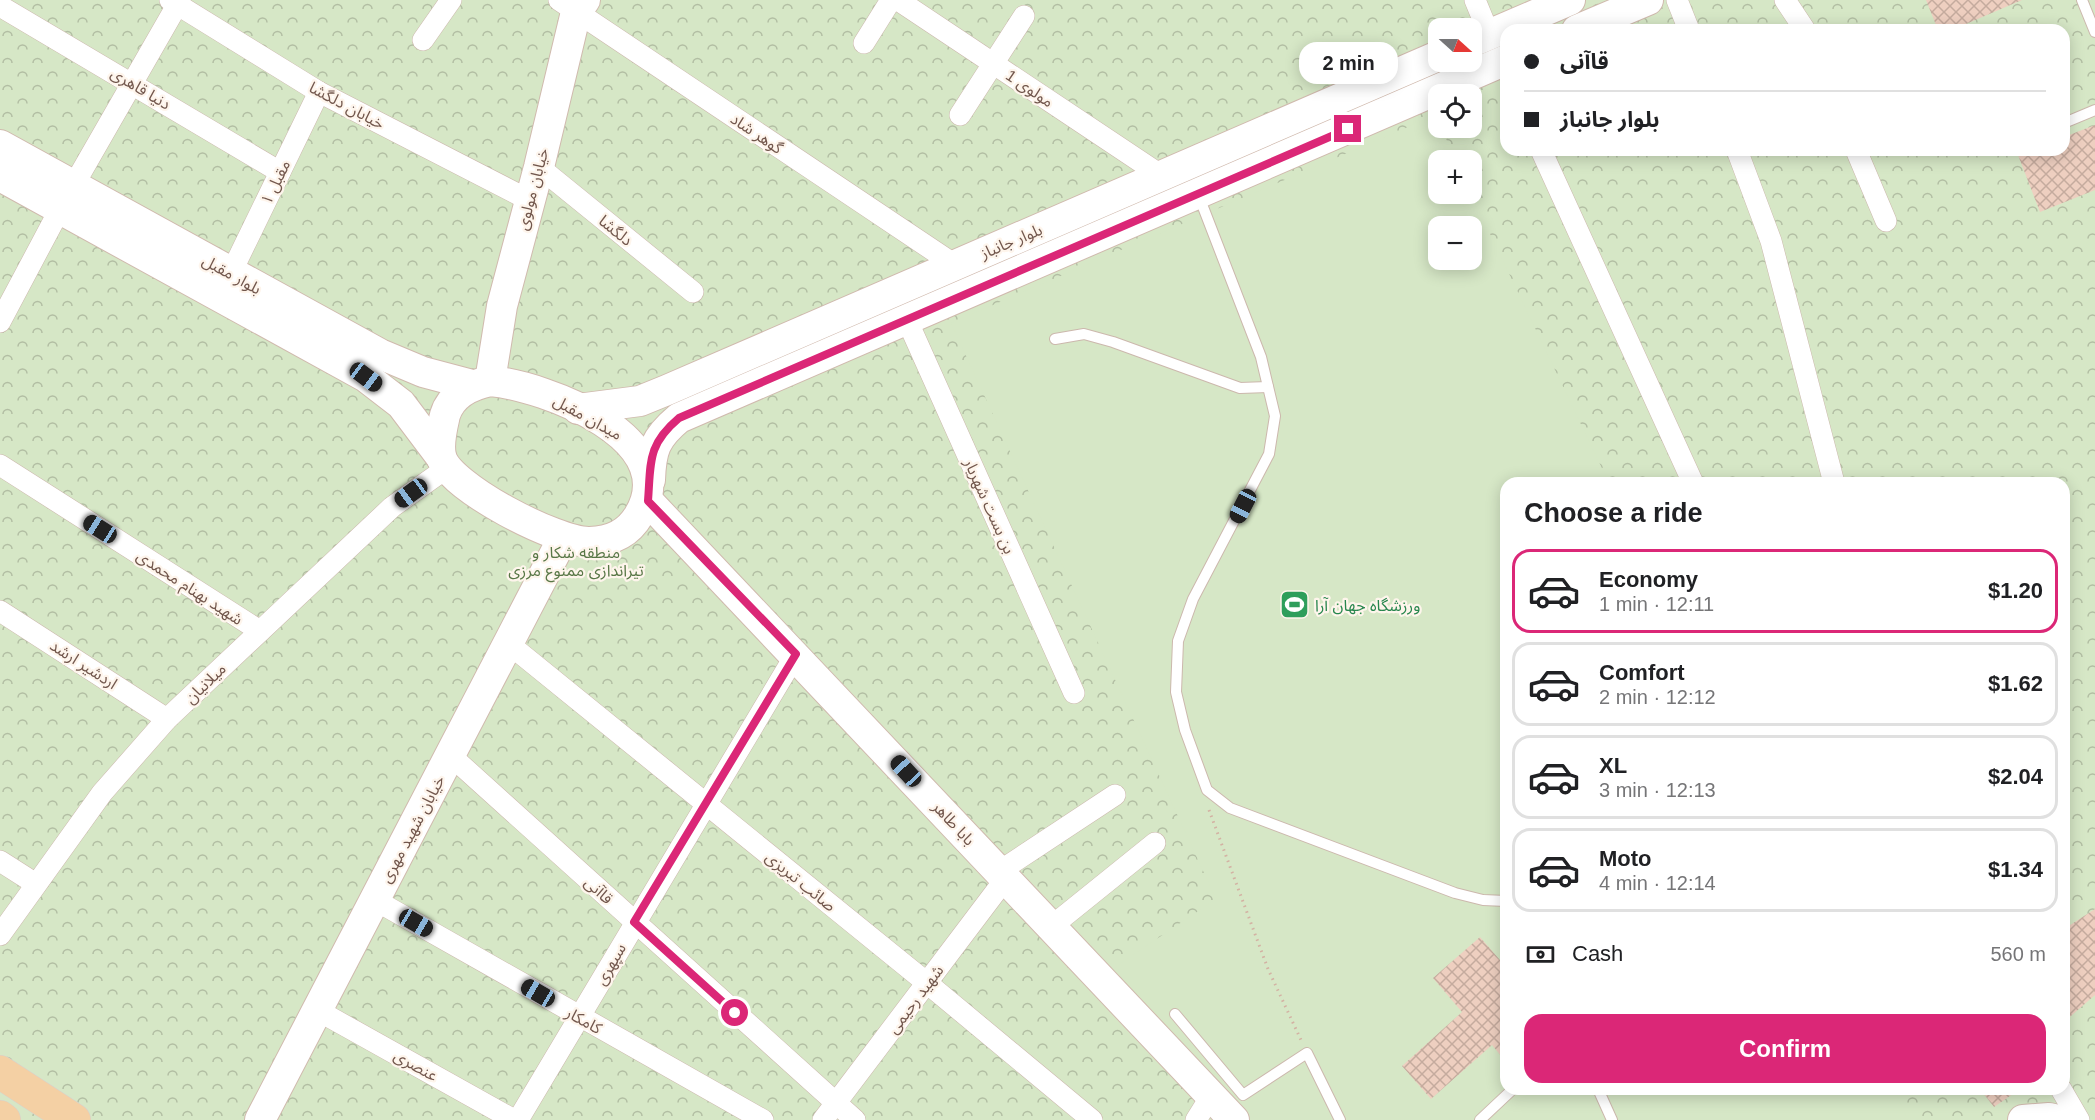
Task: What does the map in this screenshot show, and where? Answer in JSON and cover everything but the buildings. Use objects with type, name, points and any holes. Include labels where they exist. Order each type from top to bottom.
[{"type":"main road","points":[[1513,24],[1570,0]]},
{"type":"main road","points":[[1591,24],[1648,0]]},
{"type":"main road","name":"خیابان مولوی","points":[[481,383],[539,167],[573,4]]},
{"type":"main road","points":[[1482,37],[1500,30]]},
{"type":"main road","points":[[1482,40],[1500,60]]},
{"type":"main road","name":"بلوار جانباز","points":[[578,409],[640,400],[1428,60]]},
{"type":"main road","name":"بلوار جانباز","points":[[649,490],[651,456],[661,433],[679,418],[1500,67]]},
{"type":"main road","name":"بلوار مقبل","points":[[0,145],[67,197],[366,377],[401,404],[444,462]]},
{"type":"main road","name":"بلوار مقبل","points":[[0,176],[67,197],[231,273],[381,354],[423,372],[481,383]]},
{"type":"main road","points":[[481,383],[459,395],[447,411],[441,433],[444,462],[501,508],[562,538],[580,542],[602,541],[620,536],[635,522],[649,490]]},
{"type":"main road","name":"میدان مقبل","points":[[481,383],[513,383],[578,409],[632,443],[649,490]]},
{"type":"main road","name":"بابا طاهر","points":[[649,490],[796,654],[1052,926],[1204,1108],[1234,1120]]},
{"type":"main road","name":"خیابان شهید مهری","points":[[260,1120],[562,538]]},
{"type":"main road","points":[[0,1072],[74,1120]]},
{"type":"main road","points":[[0,1118],[4,1120]]},
{"type":"main road","points":[[2023,1120],[2049,1118],[2058,1120]]},
{"type":"street","points":[[423,40],[451,0]]},
{"type":"street","points":[[864,43],[891,0]]},
{"type":"street","name":"مولوی 1","points":[[898,0],[1162,176]]},
{"type":"street","points":[[1474,0],[1477,18]]},
{"type":"street","points":[[1677,0],[1687,24]]},
{"type":"street","points":[[1785,0],[1802,24]]},
{"type":"street","points":[[0,322],[176,1]]},
{"type":"street","name":"خیابان دلگشا","points":[[176,1],[319,92],[529,200]]},
{"type":"street","name":"گوهر شاد","points":[[573,4],[956,265]]},
{"type":"street","name":"دنیا قاهری","points":[[0,6],[280,172]]},
{"type":"street","points":[[960,115],[1024,16]]},
{"type":"street","name":"مقبل ۱","points":[[231,273],[319,92]]},
{"type":"street","points":[[1544,156],[1690,477]]},
{"type":"street","points":[[1739,156],[1771,241],[1832,477]]},
{"type":"street","points":[[1859,156],[1886,221]]},
{"type":"street","name":"دلگشا","points":[[539,167],[693,292]]},
{"type":"street","name":"بن بست شهریار","points":[[907,320],[1074,693]]},
{"type":"street","name":"میلانیان","points":[[0,935],[102,793],[167,719],[392,507],[444,462]]},
{"type":"street","name":"شهید بهنام محمدی","points":[[0,465],[260,631]]},
{"type":"street","name":"اردشیر ارشد","points":[[0,611],[167,719]]},
{"type":"street","name":"صائب تبریزی","points":[[509,644],[1092,1120]]},
{"type":"street","name":"سپهری","points":[[516,1120],[796,654]]},
{"type":"street","name":"قاآنی","points":[[450,755],[634,922],[830,1112],[855,1120]]},
{"type":"street","name":"شهید رحیمی","points":[[830,1112],[927,983],[1003,875],[1115,795]]},
{"type":"street","points":[[1052,926],[1155,843]]},
{"type":"street","points":[[0,861],[36,884]]},
{"type":"street","name":"کامکار","points":[[375,900],[763,1120]]},
{"type":"street","name":"عنصری","points":[[317,1010],[516,1120]]},
{"type":"street","points":[[2064,1095],[2079,1120]]},
{"type":"lane","points":[[2082,0],[2095,32]]},
{"type":"lane","points":[[2070,120],[2095,110]]},
{"type":"lane","points":[[1198,194],[1261,357],[1275,416],[1269,454],[1193,599],[1178,641],[1176,692],[1185,730],[1207,790],[1230,808],[1455,893],[1483,900],[1500,901]]},
{"type":"lane","points":[[1055,339],[1084,334],[1113,342],[1240,388],[1268,387]]},
{"type":"lane","points":[[1175,1014],[1243,1095],[1307,1053],[1340,1120]]},
{"type":"lane","points":[[1480,1120],[1507,1095]]},
{"type":"lane","points":[[1601,1095],[1612,1120]]},
{"type":"path","points":[[1207,790],[1210,812],[1268,969],[1307,1053]]},
{"type":"green space","name":"منطقه شکار و تیراندازی ممنوع مرزی","points":[[0,0],[2095,0],[2095,1120],[0,1120]]},
{"type":"green space","name":"ورزشگاه جهان آرا","points":[[1428,118],[1428,138],[1446,138],[1451,150],[1428,150],[1428,204],[1476,204],[1482,216],[1428,216],[1428,270],[1482,270],[1482,217],[1606,477],[1500,477],[1500,1095],[1897,1095],[1908,1120],[1251,1120],[1119,975],[1118,965],[1216,899],[951,323]]},
{"type":"place","name":"ورزشگاه جهان آرا","points":[[1294,605]]},
{"type":"route","points":[[735,1013],[634,922],[796,654],[648,501],[651,456],[661,433],[679,418],[1348,129]]}]
